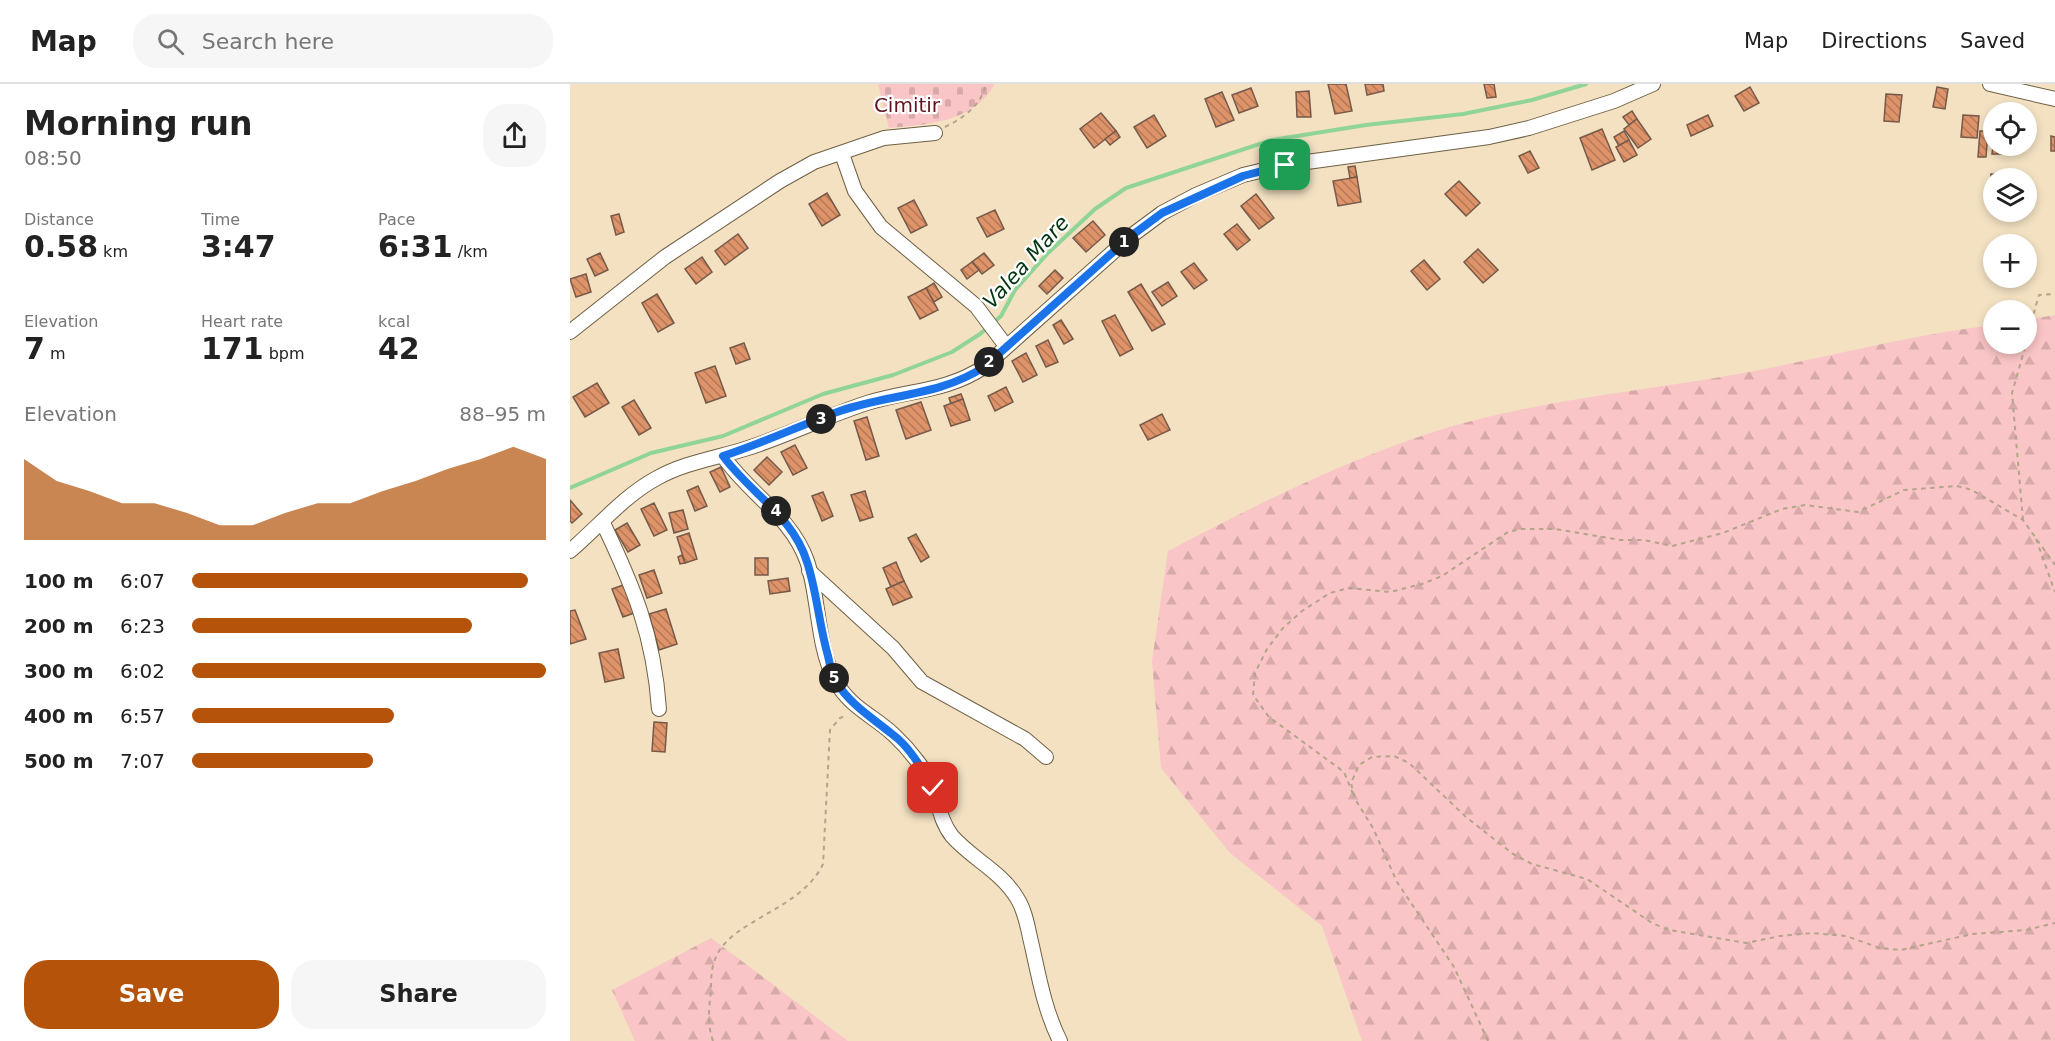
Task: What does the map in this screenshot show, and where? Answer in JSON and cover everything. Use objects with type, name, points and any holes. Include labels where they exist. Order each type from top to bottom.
[{"type":"street","points":[[570,551],[633,495],[656,478],[702,460],[723,456],[839,412],[887,397],[941,388],[964,380],[984,367],[1131,236],[1162,213],[1243,176],[1325,158],[1489,136],[1565,117],[1653,84]]},
{"type":"street","points":[[1990,84],[2055,99]]},
{"type":"street","points":[[570,332],[665,257],[780,181],[814,162],[884,138],[935,133]]},
{"type":"street","points":[[842,154],[855,191],[881,227],[976,306],[1006,346]]},
{"type":"street","points":[[723,456],[735,473],[764,498],[790,528],[807,562],[819,626],[835,680],[860,711],[894,735],[918,763],[933,788],[940,816],[952,836],[1000,876],[1018,899],[1027,923],[1045,1003],[1060,1041]]},
{"type":"street","points":[[603,523],[634,591],[648,629],[657,671],[659,710]]},
{"type":"street","points":[[809,571],[893,648],[922,682],[1025,739],[1046,757]]},
{"type":"path","points":[[935,133],[961,119],[976,106],[986,84]]},
{"type":"path","points":[[2037,302],[2039,295],[2055,294]]},
{"type":"path","points":[[2023,354],[2012,393],[2024,520]]},
{"type":"path","points":[[1488,1041],[1454,967],[1397,882],[1373,828],[1355,799],[1344,772],[1269,717],[1253,695],[1255,673],[1272,642],[1302,611],[1330,593],[1349,588],[1383,592],[1422,584],[1442,576],[1508,532],[1521,529],[1556,529],[1620,540],[1644,540],[1672,546],[1724,532],[1782,509],[1805,505],[1858,512],[1904,490],[1957,486],[1972,490],[2024,520],[2055,565]]},
{"type":"path","points":[[2033,530],[2055,592]]},
{"type":"path","points":[[712,1041],[708,1021],[712,968],[717,953],[728,940],[786,903],[816,879],[823,864],[831,730],[840,718],[860,711]]},
{"type":"path","points":[[1355,799],[1352,783],[1359,765],[1372,757],[1395,756],[1422,772],[1466,817],[1513,854],[1532,864],[1587,879],[1652,923],[1669,930],[1716,940],[1746,944],[1780,936],[1812,933],[1845,936],[1880,948],[1901,950],[1972,934],[2026,930],[2055,923]]},
{"type":"green space","name":"Cimitir","points":[[878,84],[995,84],[974,107],[962,114],[934,123],[889,128]]},
{"type":"green space","points":[[2055,315],[2055,1041],[1362,1041],[1322,926],[1230,853],[1161,768],[1152,661],[1168,551],[1326,473],[1424,435],[1464,423],[1544,405],[1749,372],[1901,340],[1983,326],[1983,354],[2037,354],[2037,318]]},
{"type":"green space","points":[[711,938],[848,1041],[635,1041],[612,990]]},
{"type":"building","points":[[1328,84],[1346,84],[1352,111],[1335,114]]},
{"type":"building","points":[[1365,84],[1383,84],[1384,91],[1367,95]]},
{"type":"building","points":[[1484,84],[1494,84],[1496,97],[1487,98]]},
{"type":"building","points":[[1750,87],[1759,103],[1744,111],[1735,96]]},
{"type":"building","points":[[1937,87],[1948,89],[1945,109],[1933,107]]},
{"type":"building","points":[[1251,88],[1258,106],[1239,113],[1232,95]]},
{"type":"building","points":[[1309,91],[1311,117],[1297,117],[1296,92]]},
{"type":"building","points":[[1222,92],[1234,120],[1216,127],[1205,99]]},
{"type":"building","points":[[1886,94],[1902,95],[1899,122],[1884,121]]},
{"type":"building","points":[[1632,111],[1637,119],[1629,125],[1623,117]]},
{"type":"building","points":[[1101,113],[1116,131],[1094,148],[1080,129]]},
{"type":"building","points":[[1154,115],[1166,136],[1147,148],[1134,127]]},
{"type":"building","points":[[1708,115],[1713,126],[1691,136],[1687,125]]},
{"type":"building","points":[[1963,115],[1979,116],[1977,138],[1961,137]]},
{"type":"building","points":[[1637,119],[1651,139],[1638,148],[1624,129]]},
{"type":"building","points":[[1602,129],[1615,160],[1592,170],[1580,138]]},
{"type":"building","points":[[1116,131],[1120,137],[1110,145],[1105,139]]},
{"type":"building","points":[[1624,131],[1629,140],[1619,146],[1614,137]]},
{"type":"building","points":[[1980,131],[1983,131],[1983,156],[1986,157],[1978,157]]},
{"type":"building","points":[[2051,136],[2055,137],[2055,151],[2051,151]]},
{"type":"building","points":[[1629,140],[1637,155],[1624,162],[1616,147]]},
{"type":"building","points":[[1530,151],[1539,168],[1528,173],[1519,156]]},
{"type":"building","points":[[1355,166],[1357,177],[1350,178],[1348,167]]},
{"type":"building","points":[[1357,177],[1361,202],[1338,206],[1333,181]]},
{"type":"building","points":[[1459,181],[1480,203],[1466,216],[1445,194]]},
{"type":"building","points":[[827,193],[840,215],[822,226],[809,204]]},
{"type":"building","points":[[1256,194],[1274,218],[1259,229],[1241,206]]},
{"type":"building","points":[[914,200],[927,225],[911,233],[898,208]]},
{"type":"building","points":[[995,210],[1004,229],[987,237],[977,218]]},
{"type":"building","points":[[619,214],[624,232],[616,235],[611,216]]},
{"type":"building","points":[[1093,221],[1105,235],[1086,252],[1073,238]]},
{"type":"building","points":[[1237,224],[1250,240],[1237,250],[1224,234]]},
{"type":"building","points":[[738,234],[748,248],[725,265],[715,251]]},
{"type":"building","points":[[1478,249],[1498,270],[1483,283],[1464,262]]},
{"type":"building","points":[[600,253],[608,270],[595,276],[587,259]]},
{"type":"building","points":[[984,253],[994,265],[982,274],[972,262]]},
{"type":"building","points":[[702,257],[712,272],[696,284],[685,269]]},
{"type":"building","points":[[1424,260],[1440,279],[1427,290],[1411,271]]},
{"type":"building","points":[[972,262],[979,270],[967,279],[961,270]]},
{"type":"building","points":[[1194,263],[1207,280],[1194,289],[1181,272]]},
{"type":"building","points":[[1055,270],[1063,278],[1047,294],[1039,286]]},
{"type":"building","points":[[586,274],[591,292],[576,297],[570,279]]},
{"type":"building","points":[[1168,282],[1177,296],[1162,306],[1152,292]]},
{"type":"building","points":[[934,283],[942,297],[934,302],[926,288]]},
{"type":"building","points":[[1141,284],[1165,324],[1152,331],[1128,292]]},
{"type":"building","points":[[926,288],[938,310],[920,319],[908,297]]},
{"type":"building","points":[[657,294],[674,323],[658,332],[642,303]]},
{"type":"building","points":[[1115,315],[1133,349],[1120,356],[1102,321]]},
{"type":"building","points":[[1061,320],[1073,339],[1064,344],[1053,325]]},
{"type":"building","points":[[1048,340],[1058,362],[1046,367],[1036,346]]},
{"type":"building","points":[[744,343],[750,359],[736,364],[730,348]]},
{"type":"building","points":[[1026,353],[1037,375],[1023,382],[1012,361]]},
{"type":"building","points":[[715,366],[726,396],[706,403],[695,373]]},
{"type":"building","points":[[597,383],[609,403],[585,417],[573,397]]},
{"type":"building","points":[[1006,387],[1013,402],[995,411],[988,396]]},
{"type":"building","points":[[961,394],[963,399],[951,404],[949,398]]},
{"type":"building","points":[[963,399],[970,420],[951,426],[944,406]]},
{"type":"building","points":[[634,400],[651,428],[639,435],[622,407]]},
{"type":"building","points":[[921,402],[931,430],[906,439],[896,410]]},
{"type":"building","points":[[1162,414],[1170,430],[1148,440],[1140,425]]},
{"type":"building","points":[[867,417],[879,456],[866,460],[854,421]]},
{"type":"building","points":[[795,445],[807,468],[793,475],[781,452]]},
{"type":"building","points":[[767,457],[782,472],[769,485],[754,470]]},
{"type":"building","points":[[721,467],[730,487],[720,492],[710,472]]},
{"type":"building","points":[[698,486],[707,506],[695,511],[687,491]]},
{"type":"building","points":[[865,491],[873,517],[860,521],[851,495]]},
{"type":"building","points":[[823,492],[833,516],[822,521],[812,496]]},
{"type":"building","points":[[570,500],[582,514],[572,523],[570,521]]},
{"type":"building","points":[[654,503],[667,530],[654,536],[641,509]]},
{"type":"building","points":[[683,510],[688,529],[674,533],[669,513]]},
{"type":"building","points":[[627,523],[640,545],[628,552],[615,530]]},
{"type":"building","points":[[689,533],[697,559],[685,563],[677,537]]},
{"type":"building","points":[[916,534],[929,557],[921,562],[908,538]]},
{"type":"building","points":[[682,555],[685,563],[680,564],[678,557]]},
{"type":"building","points":[[755,558],[768,558],[768,575],[755,575]]},
{"type":"building","points":[[896,562],[904,581],[891,587],[883,568]]},
{"type":"building","points":[[654,570],[662,593],[647,598],[639,575]]},
{"type":"building","points":[[788,578],[790,591],[770,594],[768,581]]},
{"type":"building","points":[[904,581],[912,597],[893,605],[886,589]]},
{"type":"building","points":[[626,584],[637,612],[623,617],[612,589]]},
{"type":"building","points":[[666,609],[677,644],[659,650],[649,614]]},
{"type":"building","points":[[575,610],[586,639],[570,644],[570,611]]},
{"type":"building","points":[[618,649],[624,678],[605,682],[599,653]]},
{"type":"building","points":[[654,722],[667,723],[665,752],[652,751]]},
{"type":"waterway","name":"Valea Mare","points":[[570,488],[651,453],[723,436],[823,394],[893,375],[952,352],[980,334],[1001,316],[1015,290],[1048,253],[1095,209],[1126,188],[1272,140],[1366,125],[1463,114],[1532,100],[1586,84]]},
{"type":"route","points":[[933,788],[918,763],[894,735],[860,711],[835,680],[819,626],[807,562],[790,528],[764,498],[735,473],[723,456],[839,412],[887,397],[941,388],[964,380],[984,367],[1131,236],[1162,213],[1196,195],[1243,176],[1285,165]]}]
